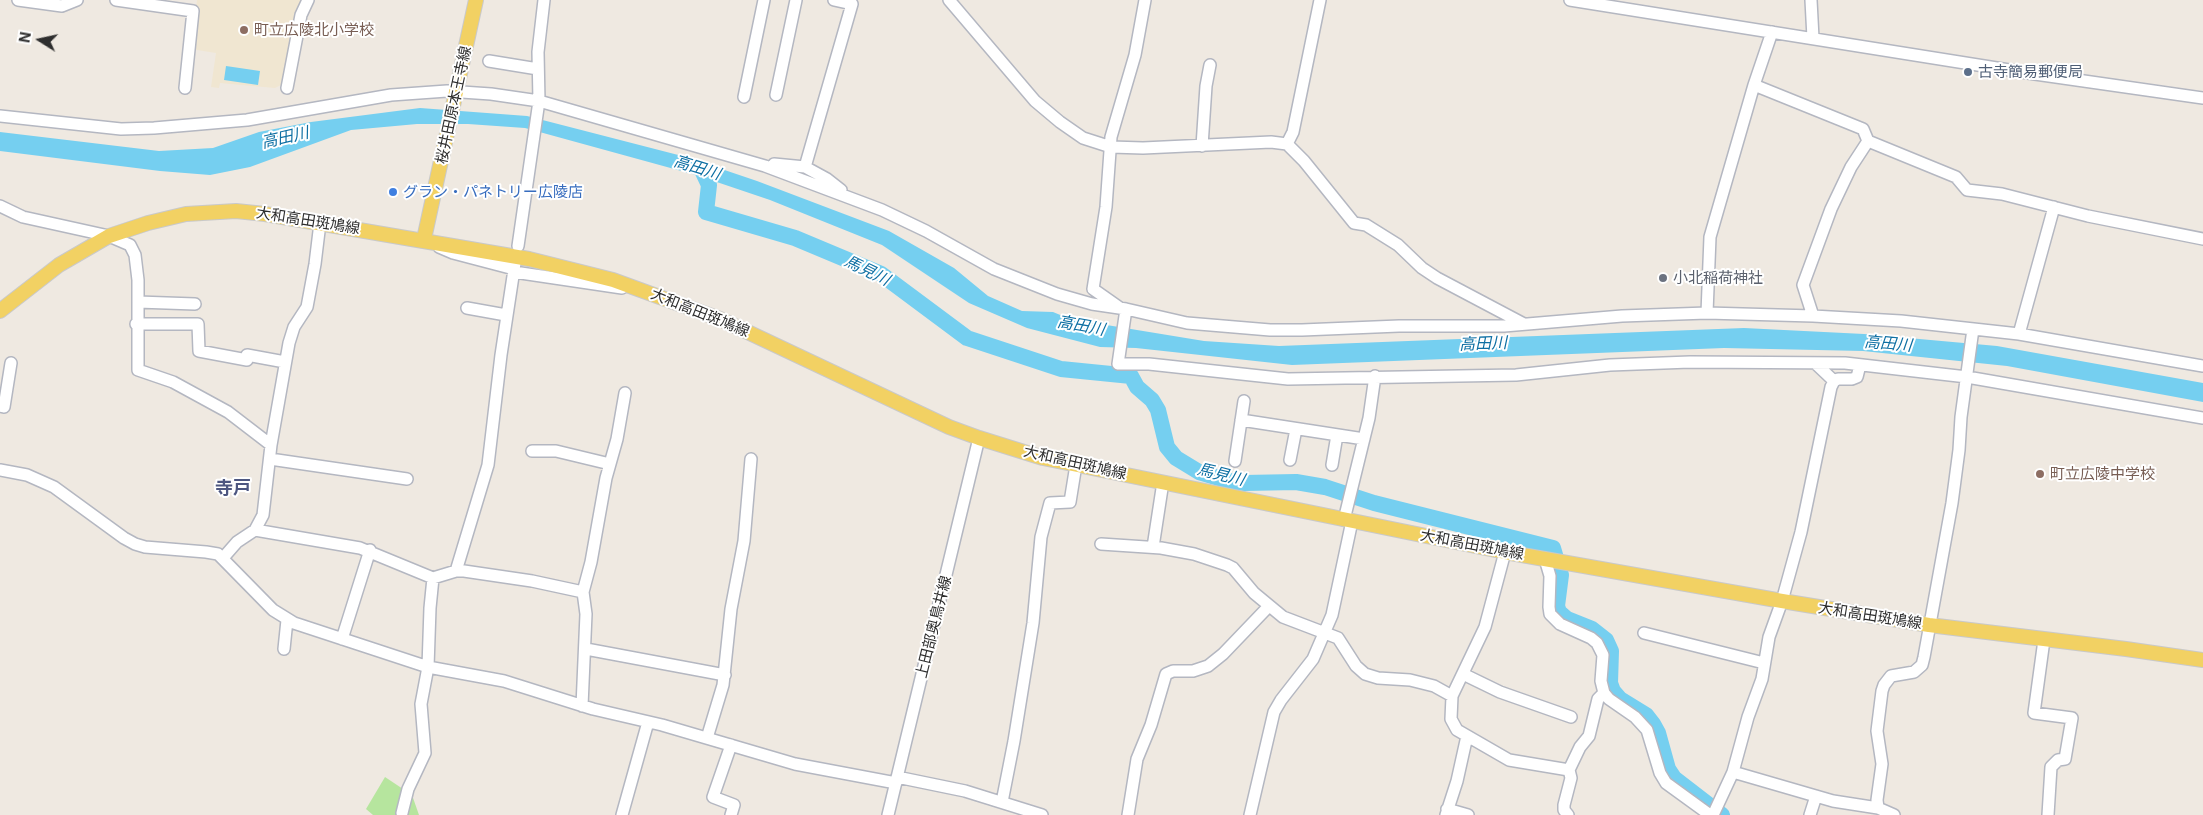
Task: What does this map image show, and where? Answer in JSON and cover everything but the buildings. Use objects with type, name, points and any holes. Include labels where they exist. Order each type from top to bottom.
[{"type":"main road","name":"桜井田原本王寺線","points":[[424,239],[476,0]]},
{"type":"main road","name":"大和高田斑鳩線","points":[[0,312],[59,265],[110,236],[162,219],[205,212],[252,212],[424,239],[560,265],[646,291],[720,319],[921,415],[979,438],[1043,458],[1505,552],[1782,601],[1929,625],[2203,660]]},
{"type":"street","points":[[18,0],[62,6],[77,0]]},
{"type":"street","points":[[116,0],[194,11],[185,88]]},
{"type":"street","points":[[287,88],[301,15],[308,0]]},
{"type":"street","points":[[518,246],[539,101],[538,69],[544,0]]},
{"type":"street","points":[[744,97],[764,0]]},
{"type":"street","points":[[776,95],[796,0]]},
{"type":"street","points":[[805,167],[852,4],[834,0]]},
{"type":"street","points":[[948,0],[1035,101],[1083,138],[1111,147],[1202,146],[1270,142],[1287,144],[1304,161],[1354,223],[1366,225],[1398,245],[1422,268],[1437,278],[1526,325]]},
{"type":"street","points":[[1124,311],[1093,289],[1106,207],[1111,137],[1135,55],[1145,0]]},
{"type":"street","points":[[1287,144],[1293,132],[1320,0]]},
{"type":"street","points":[[1570,0],[2028,73],[2203,98]]},
{"type":"street","points":[[1811,0],[1813,38]]},
{"type":"street","points":[[1707,314],[1710,237],[1754,85],[1772,32]]},
{"type":"street","points":[[489,61],[538,69]]},
{"type":"street","points":[[1202,146],[1206,86],[1210,65]]},
{"type":"street","points":[[1754,85],[1863,129],[1868,141],[1956,177],[1967,190],[2002,194],[2088,216],[2203,239]]},
{"type":"street","points":[[0,116],[121,129],[154,128],[247,120],[386,95],[457,91],[539,101],[766,166],[904,220],[1017,279],[1068,299],[1187,323],[1270,330],[1526,325],[1622,316],[1707,314],[1812,316],[1877,319],[2019,334],[2203,366]]},
{"type":"street","points":[[1812,316],[1803,285],[1831,209],[1851,167],[1868,141]]},
{"type":"street","points":[[766,166],[778,164],[805,167],[827,179],[846,196]]},
{"type":"street","points":[[0,206],[23,217],[110,236],[124,241],[134,249],[138,280],[136,324],[138,370],[173,382],[220,408],[237,418],[271,445]]},
{"type":"street","points":[[2019,334],[2054,208]]},
{"type":"street","points":[[223,558],[237,542],[255,530],[263,515],[271,445],[285,362],[291,336],[307,307],[320,223]]},
{"type":"street","points":[[424,239],[453,253],[514,268],[646,291]]},
{"type":"street","points":[[456,571],[488,465],[506,315],[514,268]]},
{"type":"street","points":[[138,302],[194,304]]},
{"type":"street","points":[[467,308],[506,315]]},
{"type":"street","points":[[1124,311],[1118,364],[1148,364],[1270,378],[1516,375],[1628,364],[1815,362],[1967,376],[2203,418]]},
{"type":"street","points":[[136,324],[198,324],[199,351],[246,360],[247,355],[285,362]]},
{"type":"street","points":[[1878,808],[1877,800],[1882,757],[1877,731],[1884,685],[1892,676],[1919,670],[1924,657],[1952,504],[1973,330]]},
{"type":"street","points":[[1815,362],[1834,381]]},
{"type":"street","points":[[0,406],[4,407],[11,363]]},
{"type":"street","points":[[1834,381],[1857,377],[1860,365]]},
{"type":"street","points":[[1250,815],[1274,712],[1313,659],[1336,605],[1348,520],[1348,502],[1371,407],[1375,376]]},
{"type":"street","points":[[1547,560],[1550,576],[1548,607],[1550,614],[1560,624],[1591,638],[1597,643],[1603,655],[1601,681],[1604,693],[1609,699],[1635,717],[1647,730],[1660,773],[1666,783],[1713,812],[1733,772],[1748,717],[1762,679],[1769,637],[1782,601],[1801,532],[1817,446],[1834,381]]},
{"type":"street","points":[[582,706],[586,649],[586,614],[583,592],[626,392]]},
{"type":"street","points":[[1235,461],[1244,401]]},
{"type":"street","points":[[1242,420],[1364,439]]},
{"type":"street","points":[[1290,460],[1296,429]]},
{"type":"street","points":[[1332,465],[1338,435]]},
{"type":"street","name":"上田部奥鳥井線","points":[[888,815],[979,438]]},
{"type":"street","points":[[532,450],[556,451],[610,464]]},
{"type":"street","points":[[270,459],[408,479]]},
{"type":"street","points":[[708,738],[725,675],[731,609],[744,541],[751,459]]},
{"type":"street","points":[[1002,802],[1033,623],[1041,537],[1050,503],[1070,502],[1076,465]]},
{"type":"street","points":[[0,470],[34,477],[54,487],[135,544],[154,548],[212,552],[223,558],[273,610],[288,620],[428,668],[491,678],[582,706],[708,738],[802,766],[958,789],[1042,815]]},
{"type":"street","points":[[1153,547],[1162,482]]},
{"type":"street","points":[[255,530],[370,550],[433,578],[456,571],[532,581],[583,592]]},
{"type":"street","points":[[1101,544],[1153,547],[1194,554],[1227,565],[1233,568],[1254,593],[1283,617],[1338,638],[1356,666],[1365,674],[1378,678],[1410,680],[1434,686],[1452,696]]},
{"type":"street","points":[[342,639],[370,550]]},
{"type":"street","points":[[1505,552],[1485,627],[1452,696],[1453,725],[1467,736],[1510,760],[1570,770]]},
{"type":"street","points":[[402,813],[408,790],[425,753],[422,704],[428,668],[433,578]]},
{"type":"street","points":[[1128,815],[1137,759],[1151,725],[1166,674],[1172,671],[1193,671],[1208,666],[1223,654],[1269,606]]},
{"type":"street","points":[[284,649],[288,620]]},
{"type":"street","points":[[1644,633],[1764,663]]},
{"type":"street","points":[[2044,640],[2034,713],[2072,718],[2062,760],[2051,767],[2048,815]]},
{"type":"street","points":[[586,649],[725,675]]},
{"type":"street","points":[[1463,674],[1500,692],[1571,717]]},
{"type":"street","points":[[1568,815],[1564,805],[1571,778],[1570,770],[1580,747],[1589,736],[1598,699],[1604,693]]},
{"type":"street","points":[[622,815],[648,722]]},
{"type":"street","points":[[1467,736],[1446,812],[1468,815]]},
{"type":"street","points":[[731,745],[713,797],[734,805],[731,815]]},
{"type":"street","points":[[1733,772],[1841,803],[1878,808],[1894,815]]},
{"type":"street","points":[[1810,815],[1816,796]]},
{"type":"shaded area","name":"町立広陵北小学校","points":[[197,0],[305,0],[283,84],[275,88],[220,83],[219,88],[211,87],[216,53],[191,49]]},
{"type":"green space","points":[[385,777],[412,795],[419,815],[373,815],[366,809]]},
{"type":"water","points":[[226,66],[260,71],[258,85],[224,80]]},
{"type":"water","name":"高田川","points":[[420,108],[527,116],[686,157],[757,181],[889,231],[954,268],[988,296],[1022,311],[1053,312],[1070,319],[1204,341],[1279,346],[1744,328],[1864,334],[1997,346],[2203,383],[2203,402],[2007,366],[1863,351],[1724,348],[1292,365],[1136,348],[1100,347],[1027,328],[969,303],[882,245],[770,200],[696,175],[525,128],[468,124],[417,124],[351,130],[250,167],[210,175],[160,171],[0,151],[0,132],[159,151],[213,148],[259,132],[311,122]]},
{"type":"waterway","name":"馬見川","points":[[701,168],[709,185],[706,212],[795,238],[881,274],[967,338],[1061,369],[1131,376],[1137,387],[1152,400],[1158,410],[1167,447],[1176,458],[1199,472],[1229,481],[1244,483],[1296,482],[1325,487],[1374,503],[1553,548],[1561,575],[1557,606],[1559,612],[1567,619],[1592,629],[1606,640],[1611,651],[1610,683],[1613,691],[1620,699],[1646,715],[1653,724],[1658,733],[1668,769],[1674,778],[1722,815]]},
{"type":"place","name":"町立広陵北小学校","points":[[244,30]]},
{"type":"place","name":"古寺簡易郵便局","points":[[1968,72]]},
{"type":"place","name":"グラン・パネトリー広陵店","points":[[393,192]]},
{"type":"place","name":"小北稲荷神社","points":[[1663,278]]},
{"type":"place","name":"町立広陵中学校","points":[[2040,474]]},
{"type":"district","name":"寺戸","points":[[233,489]]}]
